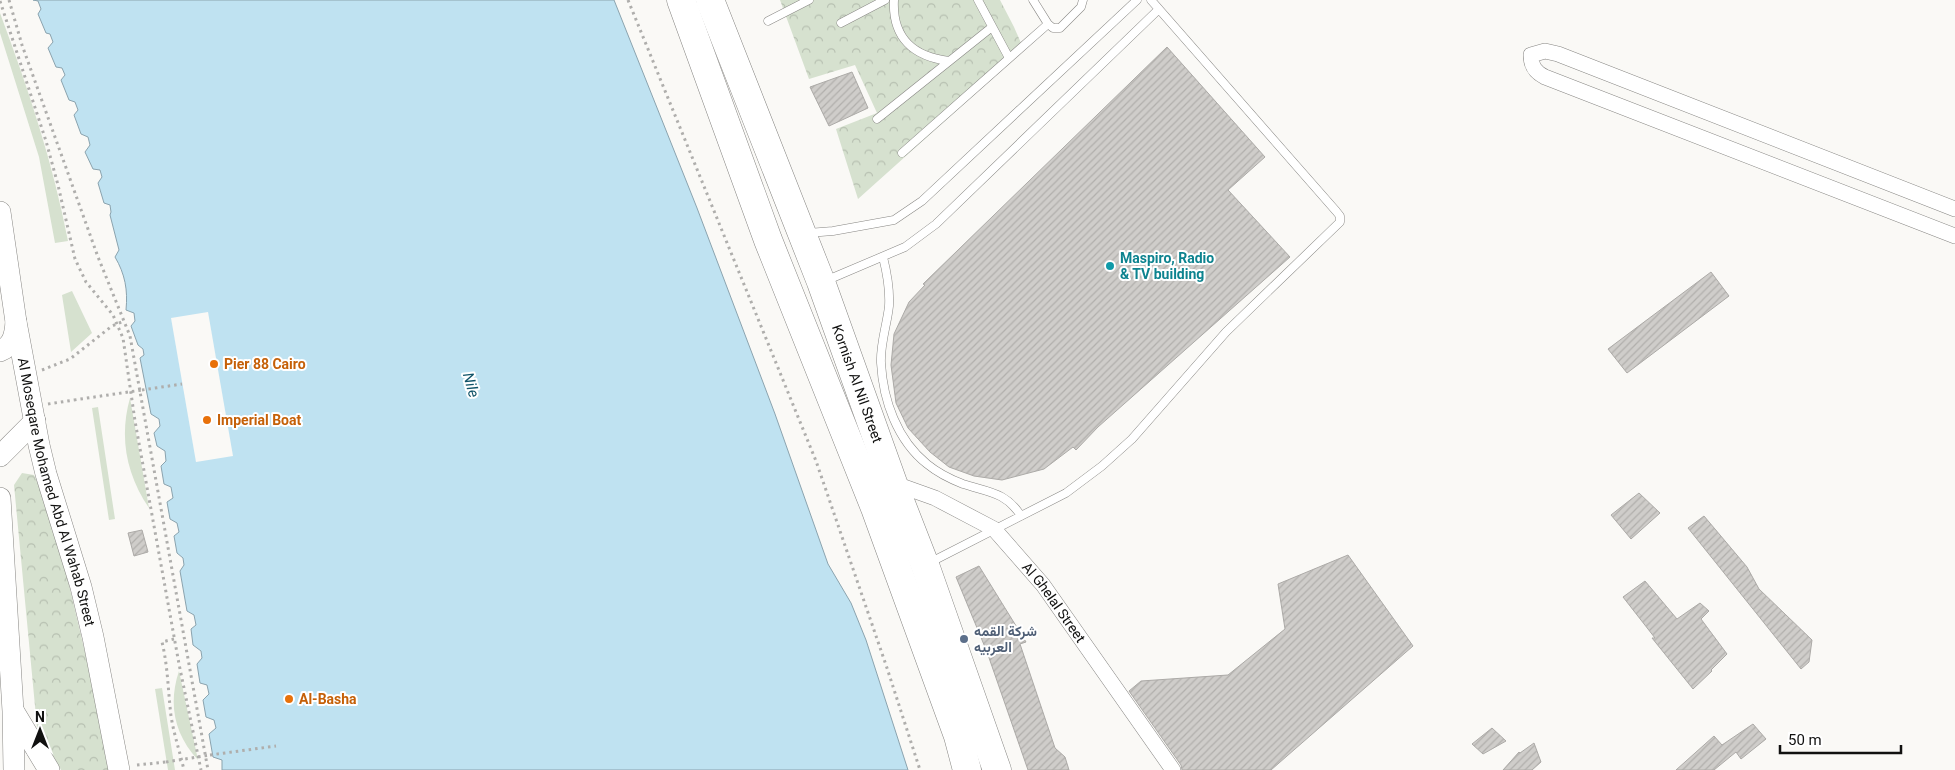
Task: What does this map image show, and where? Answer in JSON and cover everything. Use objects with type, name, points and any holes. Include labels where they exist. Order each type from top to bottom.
[{"type":"highway","name":"Kornish Al Nil Street","points":[[681,0],[768,240],[876,508],[958,736],[967,770]]},
{"type":"highway","name":"Kornish Al Nil Street","points":[[710,0],[821,282],[893,483],[925,565],[997,770]]},
{"type":"street","points":[[1955,210],[1558,54],[1545,51],[1532,55],[1531,62],[1534,69],[1545,77],[1955,236]]},
{"type":"street","name":"Al Moseqare Mohamed Abd Al Wahab Street","points":[[0,212],[16,322],[33,414],[46,474],[82,587],[119,768]]},
{"type":"street","points":[[0,351],[5,349],[14,338],[16,322]]},
{"type":"street","points":[[0,456],[33,414]]},
{"type":"street","name":"Al Ghelal Street","points":[[893,483],[935,498],[994,529],[1043,585],[1173,770]]},
{"type":"street","points":[[0,498],[13,711],[14,770]]},
{"type":"street","points":[[13,711],[49,770]]},
{"type":"lane","points":[[768,21],[809,0]]},
{"type":"lane","points":[[842,23],[885,0]]},
{"type":"lane","points":[[894,0],[894,13],[898,30],[906,42],[916,52],[932,59],[949,61]]},
{"type":"lane","points":[[978,0],[1008,58]]},
{"type":"lane","points":[[1033,0],[1048,24],[1053,28],[1060,28],[1081,6],[1083,0]]},
{"type":"lane","points":[[802,233],[832,231],[894,220],[922,201],[1137,0]]},
{"type":"lane","points":[[925,565],[1066,493],[1102,466],[1132,439],[1226,332],[1340,222],[1340,216],[1336,211],[1152,0]]},
{"type":"lane","points":[[821,282],[905,247],[936,224],[1160,9]]},
{"type":"lane","points":[[902,153],[1048,24]]},
{"type":"lane","points":[[877,119],[992,27]]},
{"type":"lane","points":[[883,257],[887,274],[889,305],[881,362],[889,412],[911,447],[925,463],[944,476],[1005,498],[1015,505],[1022,516]]},
{"type":"path","points":[[9,0],[20,38],[134,353],[208,770]]},
{"type":"path","points":[[628,0],[816,461],[888,668],[920,770]]},
{"type":"path","points":[[0,1],[46,141],[75,258],[86,282],[107,307],[117,323],[125,351],[135,422],[174,639],[201,770]]},
{"type":"path","points":[[26,373],[47,369],[70,359],[117,323],[124,321]]},
{"type":"path","points":[[33,414],[74,400],[182,384]]},
{"type":"path","points":[[174,639],[162,642],[168,676],[171,715],[184,770]]},
{"type":"path","points":[[119,768],[276,746]]},
{"type":"green space","points":[[780,0],[1000,0],[1024,50],[858,199],[836,129],[877,113],[855,65],[809,79]]},
{"type":"green space","points":[[0,13],[39,126],[55,183],[68,241],[55,243],[39,157],[0,33]]},
{"type":"green space","points":[[72,291],[92,333],[71,352],[62,295]]},
{"type":"green space","points":[[130,398],[149,508],[135,482],[127,455],[125,427]]},
{"type":"green space","points":[[98,407],[115,519],[109,520],[92,408]]},
{"type":"green space","points":[[22,473],[34,475],[53,517],[106,741],[111,770],[61,770],[37,727],[14,485]]},
{"type":"green space","points":[[179,671],[198,760],[183,740],[175,718],[174,695]]},
{"type":"green space","points":[[162,688],[175,770],[168,770],[155,689]]},
{"type":"water","name":"Nile","points":[[33,0],[614,0],[697,208],[775,414],[828,564],[851,603],[866,640],[908,770],[222,770],[222,760],[213,757],[209,734],[216,728],[214,720],[206,717],[203,700],[209,694],[207,685],[200,683],[197,664],[202,658],[201,651],[193,645],[191,629],[196,625],[194,615],[187,611],[180,571],[184,565],[183,558],[177,553],[174,536],[179,532],[177,523],[170,519],[167,502],[173,498],[171,487],[164,484],[161,466],[166,461],[165,451],[157,446],[154,433],[160,426],[159,419],[151,414],[140,358],[144,355],[143,349],[138,345],[131,326],[135,321],[134,313],[126,310],[126,289],[115,257],[119,250],[110,215],[110,205],[104,203],[98,183],[102,177],[100,170],[93,169],[85,152],[90,145],[88,137],[81,134],[74,115],[78,110],[75,102],[69,100],[61,80],[65,75],[62,68],[56,67],[48,48],[53,42],[50,34],[46,33],[38,14],[41,9],[38,1]]},
{"type":"pier","points":[[208,312],[233,456],[196,462],[171,318]]},
{"type":"building","name":"Maspiro, Radio & TV building","points":[[1167,47],[1265,157],[1228,190],[1290,257],[1098,427],[1076,450],[1073,447],[1044,469],[1002,480],[974,476],[949,467],[930,452],[908,428],[896,403],[891,365],[894,334],[909,302],[925,285],[923,284]]},
{"type":"building","points":[[852,72],[868,108],[829,126],[810,87]]},
{"type":"building","points":[[1711,272],[1729,296],[1627,373],[1608,349]]},
{"type":"building","points":[[1639,493],[1660,513],[1631,539],[1611,515]]},
{"type":"building","points":[[1704,516],[1747,567],[1759,589],[1812,640],[1809,662],[1801,669],[1688,528]]},
{"type":"building","points":[[142,530],[148,552],[134,556],[128,533]]},
{"type":"building","points":[[1348,555],[1413,646],[1271,770],[1182,770],[1181,765],[1129,691],[1141,681],[1228,675],[1285,629],[1278,584]]},
{"type":"building","points":[[979,566],[1026,642],[1020,644],[1055,748],[1065,757],[1069,770],[1028,770],[987,652],[956,577]]},
{"type":"building","points":[[1645,581],[1677,619],[1700,603],[1709,611],[1701,619],[1727,654],[1693,689],[1652,638],[1655,638],[1623,597]]},
{"type":"building","points":[[1753,724],[1766,739],[1741,759],[1736,752],[1714,770],[1676,770],[1714,736],[1722,745]]},
{"type":"building","points":[[1492,728],[1506,741],[1483,754],[1472,744]]},
{"type":"building","points":[[1534,743],[1541,762],[1532,770],[1503,770],[1519,752]]},
{"type":"place","name":"Maspiro, Radio & TV building","points":[[1110,266]]},
{"type":"place","name":"Pier 88 Cairo","points":[[214,364]]},
{"type":"place","name":"Imperial Boat","points":[[207,420]]},
{"type":"place","name":"شركة القمه العربيه","points":[[964,639]]},
{"type":"place","name":"Al-Basha","points":[[289,699]]}]
